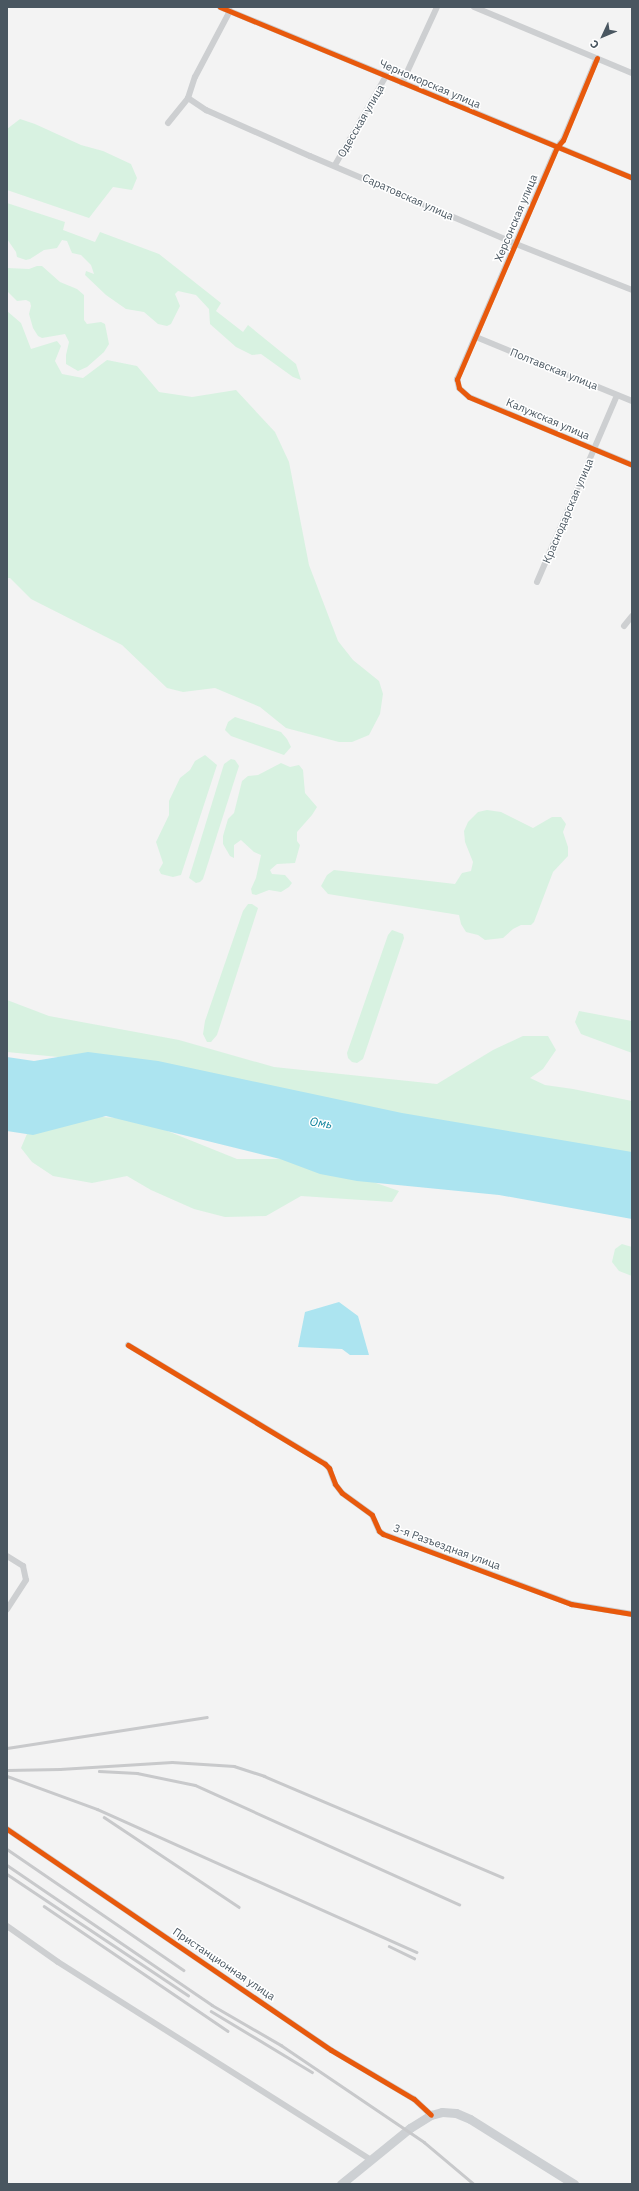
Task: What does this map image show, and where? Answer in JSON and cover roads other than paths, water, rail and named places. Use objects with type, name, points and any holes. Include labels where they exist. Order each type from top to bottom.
[{"type":"main road","points":[[341,2184],[410,2128],[431,2115],[442,2112],[456,2113],[470,2120],[574,2184]]},
{"type":"street","name":"Черноморская улица","points":[[220,7],[632,178]]},
{"type":"street","name":"Одесская улица","points":[[402,83],[437,7]]},
{"type":"street","points":[[474,7],[632,73]]},
{"type":"street","points":[[168,123],[188,98],[195,77],[230,11]]},
{"type":"street","name":"Херсонская улица","points":[[459,388],[458,379],[557,148],[563,140],[597,58]]},
{"type":"street","name":"Одесская улица","points":[[336,165],[386,76]]},
{"type":"street","name":"Саратовская улица","points":[[188,98],[206,110],[516,244],[632,290]]},
{"type":"street","name":"Полтавская улица","points":[[476,337],[632,401]]},
{"type":"street","name":"Калужская улица","points":[[459,388],[469,396],[632,465]]},
{"type":"street","name":"Краснодарская улица","points":[[537,582],[617,395]]},
{"type":"street","points":[[624,626],[632,616]]},
{"type":"street","name":"3-я Разъездная улица","points":[[128,1345],[325,1464],[342,1494],[372,1515],[379,1531],[383,1534],[571,1604],[632,1614]]},
{"type":"street","points":[[7,1556],[23,1566],[26,1580],[7,1610]]},
{"type":"street","name":"Пристанционная улица","points":[[7,1829],[331,2050],[414,2099],[431,2115]]},
{"type":"street","points":[[7,1926],[58,1962],[371,2160]]},
{"type":"water","name":"Омь","points":[[88,1052],[158,1061],[402,1113],[632,1152],[632,1219],[499,1195],[357,1181],[320,1174],[280,1159],[106,1116],[33,1135],[7,1131],[7,1057],[34,1061]]},
{"type":"water","points":[[339,1302],[358,1316],[369,1355],[350,1355],[342,1349],[298,1347],[305,1312]]},
{"type":"railway","points":[[7,1748],[207,1717]]},
{"type":"railway","points":[[7,1770],[60,1769],[172,1762],[234,1766],[264,1776],[502,1877]]},
{"type":"railway","points":[[99,1771],[137,1773],[195,1785],[459,1904]]},
{"type":"railway","points":[[7,1776],[97,1809],[416,1952]]},
{"type":"railway","points":[[104,1817],[239,1907]]},
{"type":"railway","points":[[7,1849],[184,1970]]},
{"type":"railway","points":[[7,1865],[212,2005],[281,2045],[424,2142],[474,2184]]},
{"type":"railway","points":[[7,1874],[188,1995]]},
{"type":"railway","points":[[44,1906],[228,2031]]},
{"type":"railway","points":[[389,1946],[414,1958]]},
{"type":"railway","points":[[211,2011],[312,2072]]}]
